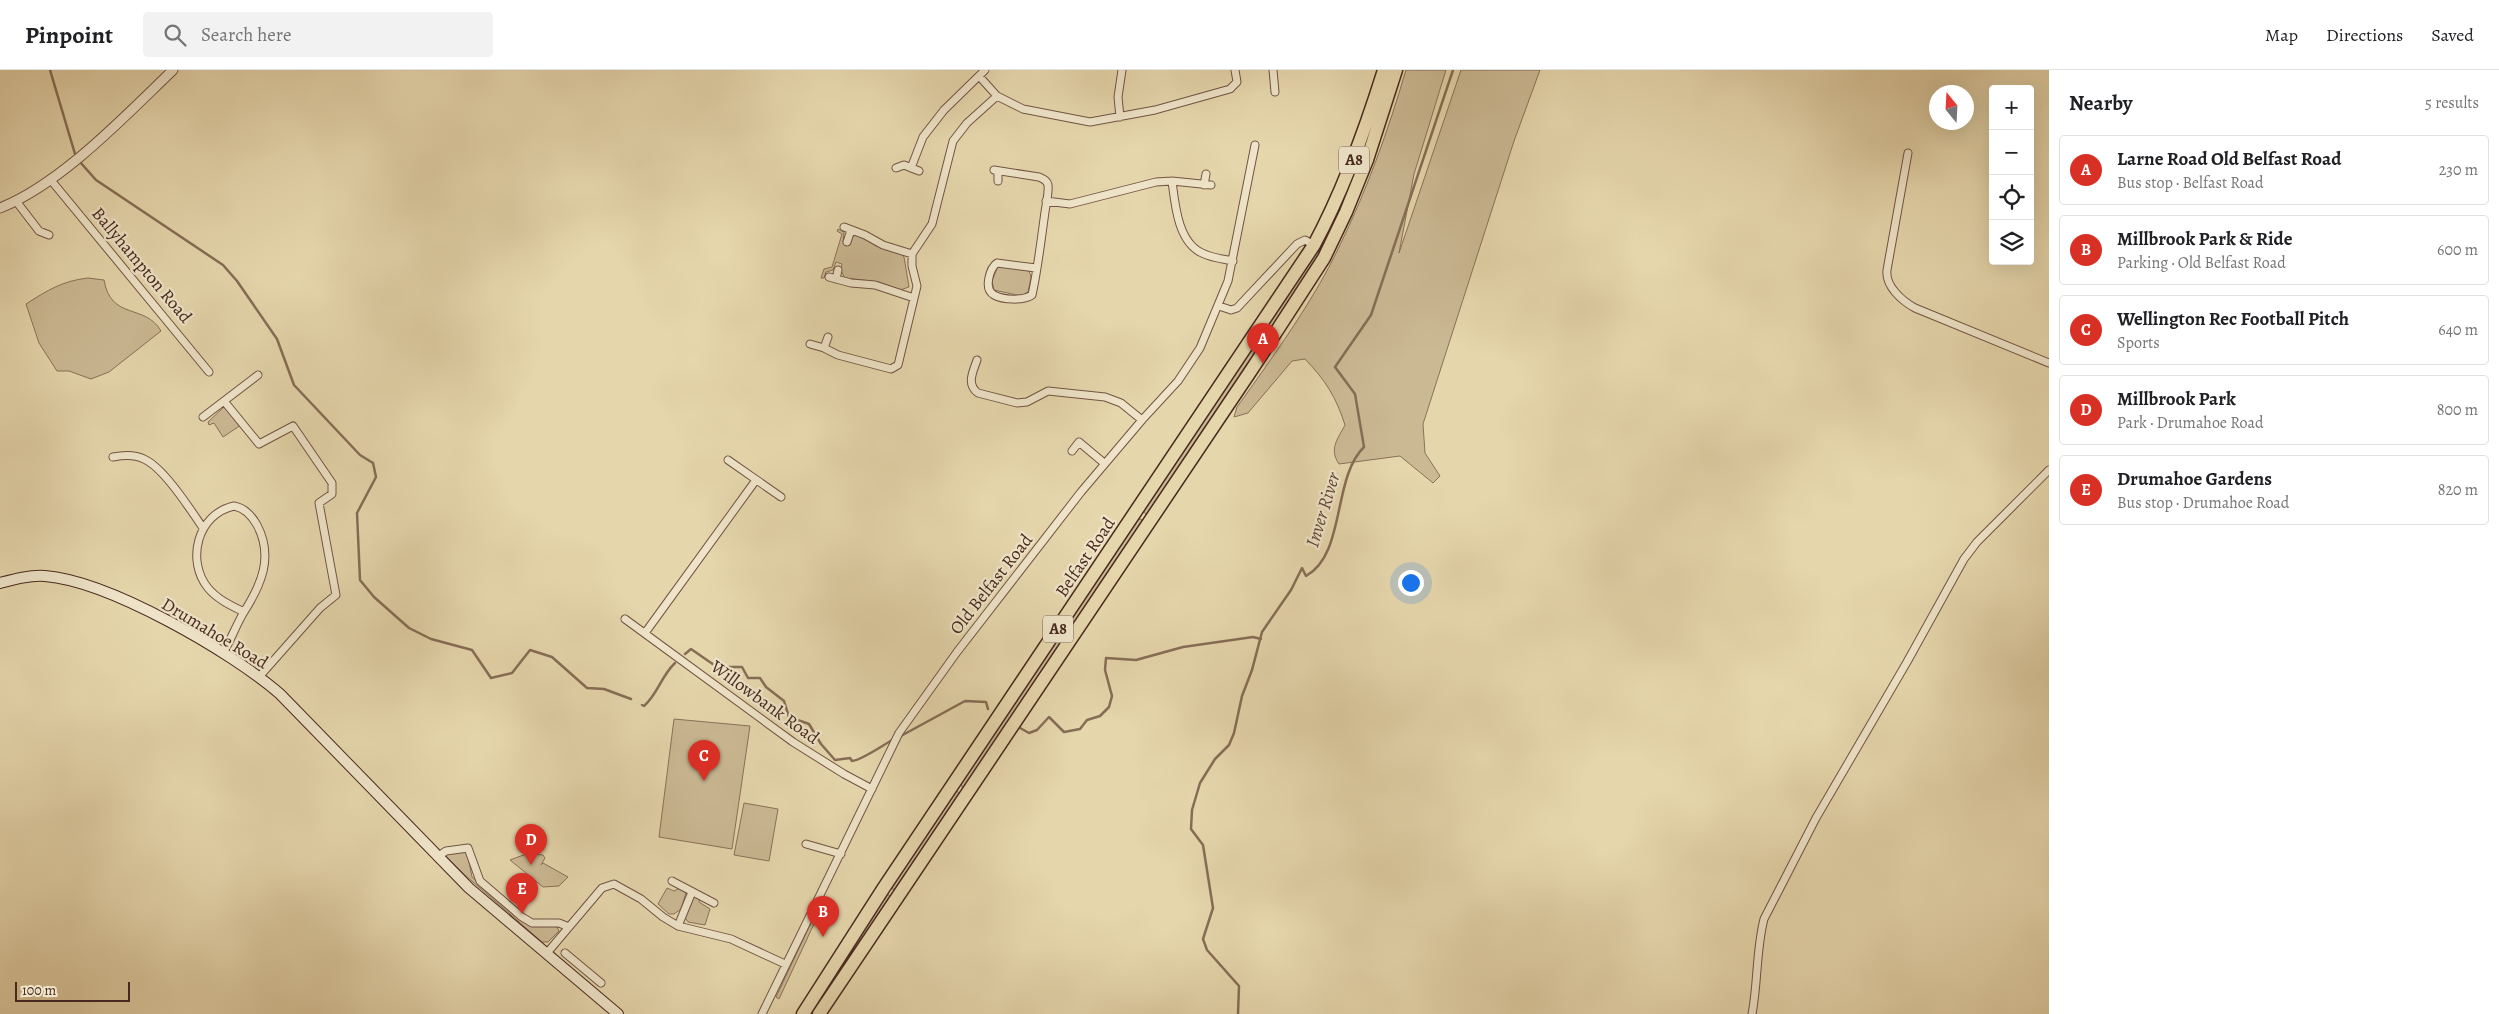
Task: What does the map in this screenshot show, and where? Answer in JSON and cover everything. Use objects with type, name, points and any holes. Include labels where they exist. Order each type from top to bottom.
[{"type":"highway","name":"A8","points":[[1314,245],[1348,177],[1367,128],[1384,70]]},
{"type":"highway","name":"Belfast Road","points":[[819,1014],[1257,361],[1330,245],[1367,160],[1396,70]]},
{"type":"highway","name":"Belfast Road","points":[[803,1014],[889,881],[1314,245]]},
{"type":"main road","name":"Drumahoe Road","points":[[0,583],[26,577],[44,576],[78,582],[144,610],[223,654],[259,677],[280,694],[469,888],[618,1014]]},
{"type":"street","points":[[0,208],[16,201],[54,176],[123,118],[172,70]]},
{"type":"street","points":[[912,168],[923,137],[944,110],[985,70]]},
{"type":"street","points":[[1120,117],[1118,97],[1122,70]]},
{"type":"street","points":[[979,76],[997,96],[1023,109],[1090,122],[1155,110],[1230,89],[1237,82],[1235,70]]},
{"type":"street","points":[[1273,70],[1277,87]]},
{"type":"street","points":[[810,344],[824,348],[838,356],[891,370],[898,365],[917,286],[912,266],[912,254],[932,224],[953,141],[967,123],[997,96]]},
{"type":"street","name":"Old Belfast Road","points":[[762,1014],[899,733],[960,648],[1104,463],[1178,381],[1200,348],[1219,306],[1232,261],[1255,144]]},
{"type":"street","points":[[1908,153],[1887,270],[1888,282],[1906,303],[1915,308],[2049,363]]},
{"type":"street","points":[[896,168],[904,165],[919,171]]},
{"type":"street","points":[[998,181],[996,171],[1044,179],[1048,185],[1046,201],[1032,295],[1021,300],[994,295],[990,291],[991,271],[997,263],[1036,268]]},
{"type":"street","points":[[1046,201],[1070,204],[1156,182],[1172,181],[1208,185],[1206,174]]},
{"type":"street","name":"Ballyhampton Road","points":[[54,176],[209,372]]},
{"type":"street","points":[[1172,181],[1178,217],[1190,243],[1202,253],[1232,261]]},
{"type":"street","points":[[16,201],[39,231],[49,235]]},
{"type":"street","points":[[847,242],[848,228],[883,245],[912,254]]},
{"type":"street","points":[[1219,306],[1231,310],[1237,308],[1297,244],[1305,240],[1314,245]]},
{"type":"street","points":[[838,270],[832,278],[851,283],[875,285],[914,298]]},
{"type":"street","points":[[824,348],[828,337]]},
{"type":"street","points":[[976,360],[970,383],[972,389],[978,393],[1017,403],[1027,402],[1048,391],[1105,397],[1121,403],[1142,420]]},
{"type":"street","points":[[203,417],[258,375]]},
{"type":"street","points":[[224,401],[259,444],[293,426],[332,483],[332,494],[319,503],[336,594],[320,608],[259,677]]},
{"type":"street","points":[[1072,451],[1079,442],[1104,463]]},
{"type":"street","points":[[113,456],[132,455],[145,460],[178,491],[203,528]]},
{"type":"street","points":[[728,460],[781,498]]},
{"type":"street","points":[[1752,1014],[1756,994],[1759,937],[1764,919],[1816,818],[1907,662],[1964,559],[1978,542],[2049,470]]},
{"type":"street","points":[[644,633],[756,480]]},
{"type":"street","points":[[223,654],[244,612],[260,586],[265,570],[265,548],[257,526],[247,512],[234,506],[212,517],[203,528],[197,558],[200,575],[216,596],[244,612]]},
{"type":"street","name":"Willowbank Road","points":[[624,619],[793,742],[872,789]]},
{"type":"street","points":[[806,844],[841,854]]},
{"type":"street","points":[[437,857],[446,851],[468,848],[480,881],[522,917],[532,923],[559,923],[569,927]]},
{"type":"street","points":[[672,881],[714,903]]},
{"type":"street","points":[[547,952],[602,888],[612,884],[636,896],[663,918],[678,926],[731,938],[785,964]]},
{"type":"street","points":[[678,926],[692,892]]},
{"type":"street","points":[[565,953],[601,983]]},
{"type":"street","points":[[586,986],[594,978]]},
{"type":"shaded area","points":[[1406,70],[1446,70],[1414,174],[1399,253],[1461,70],[1540,70],[1514,141],[1423,424],[1425,453],[1440,476],[1433,483],[1400,456],[1339,464],[1334,449],[1345,425],[1330,390],[1305,359],[1292,361],[1248,413],[1234,417],[1237,407],[1305,309],[1329,268],[1359,204],[1392,115]]},
{"type":"shaded area","points":[[838,229],[844,232],[843,243],[849,244],[851,238],[857,234],[876,246],[899,252],[904,257],[909,287],[900,290],[879,282],[845,278],[841,271],[842,264],[836,262],[833,270],[826,272],[824,278],[821,278],[824,269],[832,267],[842,234],[837,231]]},
{"type":"shaded area","points":[[1320,243],[1325,244],[1309,273],[1149,514],[1146,515],[1143,509]]},
{"type":"shaded area","points":[[998,266],[1029,271],[1031,277],[1028,292],[1021,296],[994,290],[992,281]]},
{"type":"shaded area","points":[[88,278],[104,280],[108,293],[114,301],[121,307],[154,322],[161,331],[109,372],[91,379],[69,371],[57,371],[39,343],[26,304],[41,294],[70,281]]},
{"type":"shaded area","points":[[225,406],[241,425],[223,437],[214,423],[209,425],[208,422]]},
{"type":"shaded area","points":[[1141,519],[1143,523],[966,787],[962,787],[960,782],[1137,520]]},
{"type":"shaded area","points":[[674,719],[750,726],[732,849],[659,837]]},
{"type":"shaded area","points":[[955,790],[961,794],[896,890],[893,890],[892,885]]},
{"type":"shaded area","points":[[744,803],[778,809],[769,861],[734,855]]},
{"type":"shaded area","points":[[463,850],[467,852],[472,877],[526,922],[557,927],[559,931],[548,942],[542,942],[465,875],[445,855]]},
{"type":"shaded area","points":[[529,853],[543,855],[545,858],[541,865],[543,863],[568,877],[559,886],[543,887],[510,860]]},
{"type":"shaded area","points":[[667,888],[674,891],[680,888],[686,893],[681,909],[674,914],[669,914],[658,904]]},
{"type":"shaded area","points":[[887,894],[892,897],[813,1014],[808,1014]]},
{"type":"shaded area","points":[[696,896],[700,897],[699,902],[710,909],[705,925],[688,922],[684,916],[692,899]]},
{"type":"shaded area","points":[[817,910],[820,911],[779,999],[776,997]]},
{"type":"waterway","points":[[50,70],[75,154]]},
{"type":"waterway","name":"Inver River","points":[[1238,1014],[1239,986],[1207,950],[1203,939],[1213,908],[1203,845],[1191,829],[1192,810],[1200,783],[1215,759],[1229,745],[1234,733],[1242,696],[1252,670],[1262,632],[1291,590],[1302,568],[1306,576],[1319,565],[1327,551],[1347,477],[1354,461],[1364,447],[1355,394],[1335,367],[1371,315],[1453,70]]},
{"type":"waterway","points":[[80,162],[96,180],[223,265],[237,281],[277,339],[294,385],[360,455],[373,463],[376,477],[357,513],[360,580],[374,597],[409,628],[431,639],[472,650],[491,678],[512,673],[530,650],[552,657],[587,688],[604,689],[631,699]]},
{"type":"waterway","points":[[1020,728],[1029,733],[1037,730],[1049,717],[1064,732],[1080,729],[1087,720],[1100,716],[1109,707],[1112,696],[1105,670],[1106,658],[1136,660],[1183,647],[1253,637],[1261,639]]},
{"type":"waterway","points":[[685,654],[691,649],[717,667],[742,667],[748,678],[760,678],[766,687],[784,701],[789,717],[809,724],[821,744],[835,760],[850,758],[852,761],[856,760],[894,739]]},
{"type":"waterway","points":[[642,705],[644,706],[649,701],[675,663]]},
{"type":"waterway","points":[[899,737],[965,701],[986,702],[988,709]]},
{"type":"place","name":"Larne Road Old Belfast Road","points":[[1263,364]]},
{"type":"place","name":"Wellington Rec Football Pitch","points":[[704,781]]},
{"type":"place","name":"Millbrook Park","points":[[531,865]]},
{"type":"place","name":"Drumahoe Gardens","points":[[522,914]]},
{"type":"place","name":"Millbrook Park & Ride","points":[[823,937]]}]
